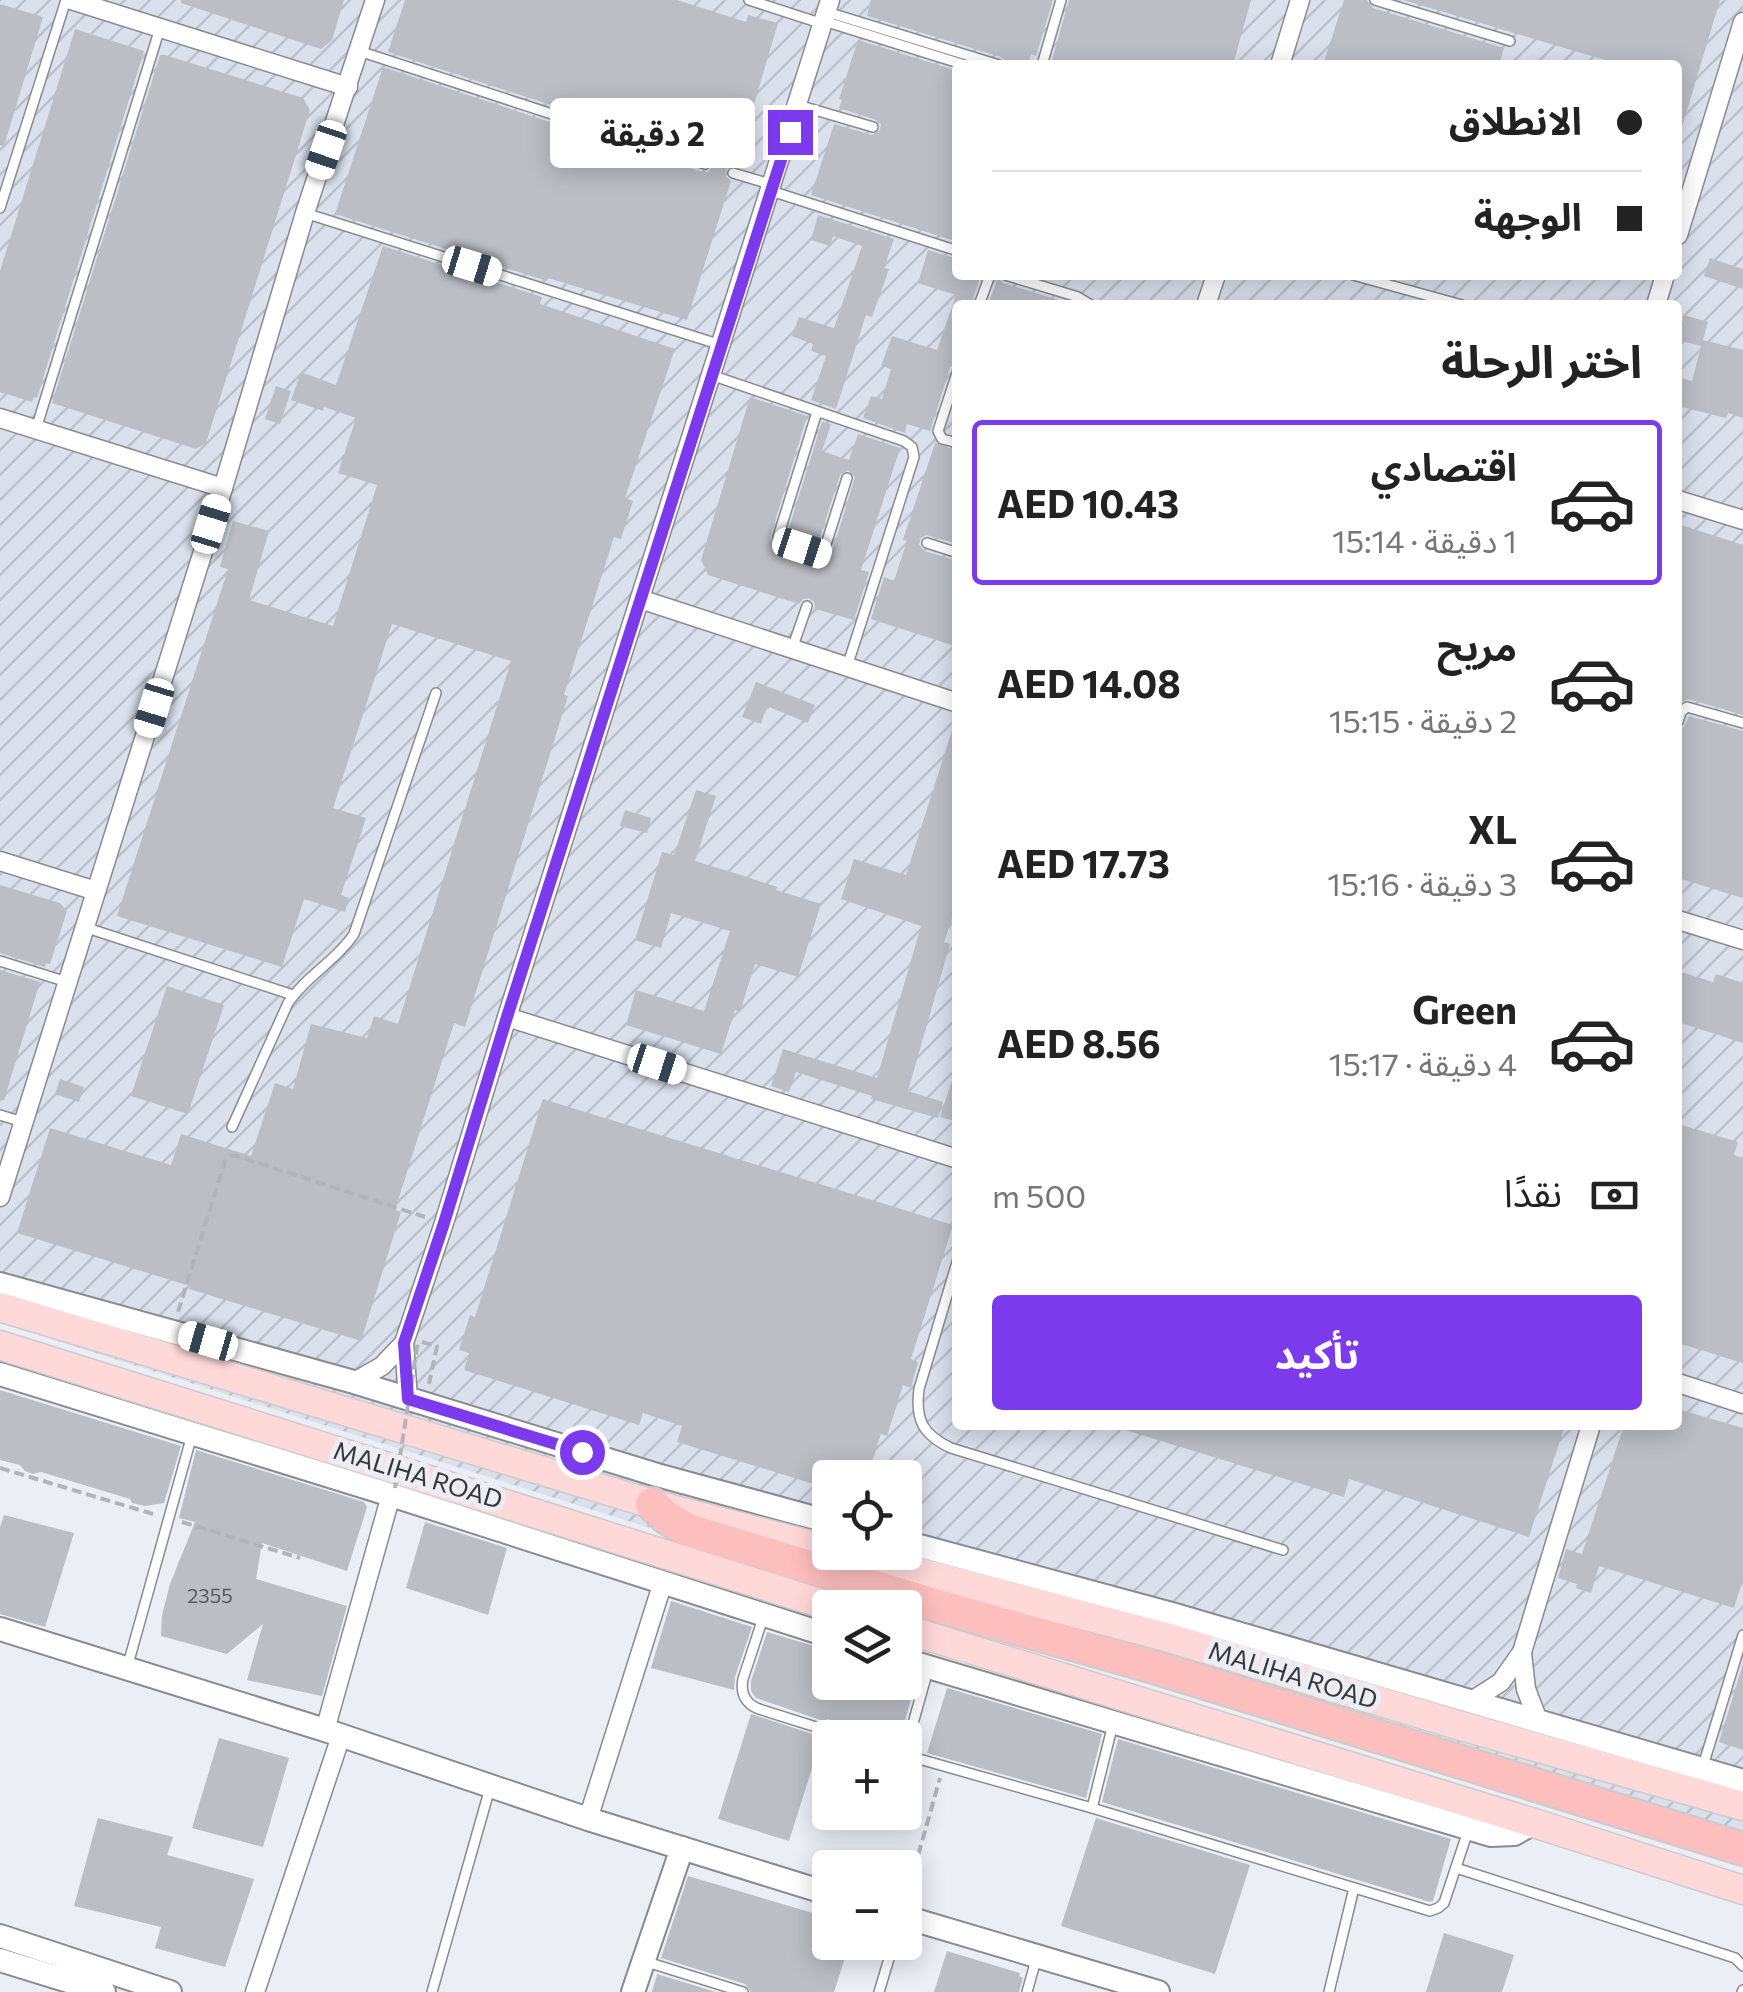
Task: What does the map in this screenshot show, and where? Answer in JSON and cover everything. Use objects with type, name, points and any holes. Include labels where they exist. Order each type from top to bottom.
[{"type":"highway","points":[[652,1504],[688,1530],[1157,1668],[1743,1849]]},
{"type":"main road","name":"MALIHA ROAD","points":[[0,1289],[652,1504],[812,1545]]},
{"type":"main road","name":"MALIHA ROAD","points":[[0,1344],[812,1600]]},
{"type":"main road","name":"MALIHA ROAD","points":[[911,1570],[1166,1637],[1743,1806]]},
{"type":"main road","points":[[922,1634],[1743,1890]]},
{"type":"street","points":[[68,0],[348,87]]},
{"type":"street","points":[[0,1196],[305,213],[376,0]]},
{"type":"street","points":[[1282,60],[1300,0]]},
{"type":"street","points":[[416,1401],[411,1342],[444,1223],[826,14]]},
{"type":"street","points":[[1682,223],[1743,22]]},
{"type":"street","points":[[0,418],[222,488]]},
{"type":"street","points":[[1682,501],[1743,520]]},
{"type":"street","points":[[640,599],[952,701]]},
{"type":"street","points":[[0,861],[96,891]]},
{"type":"street","points":[[1682,921],[1743,940]]},
{"type":"street","points":[[507,1017],[952,1158]]},
{"type":"street","points":[[0,1289],[172,1331],[354,1382],[658,1475],[812,1517]]},
{"type":"street","points":[[354,1382],[411,1342]]},
{"type":"street","points":[[0,1374],[192,1435],[393,1492],[812,1630]]},
{"type":"street","points":[[1682,1384],[1743,1404]]},
{"type":"street","points":[[1470,1702],[1500,1682],[1522,1652],[1589,1430]]},
{"type":"street","points":[[255,1992],[333,1733],[393,1492]]},
{"type":"street","points":[[922,1547],[1172,1614],[1743,1781]]},
{"type":"street","points":[[588,1819],[663,1582]]},
{"type":"street","points":[[0,1629],[812,1888]]},
{"type":"street","points":[[1522,1652],[1526,1689],[1539,1723]]},
{"type":"street","points":[[922,1665],[1469,1828],[1503,1836],[1534,1823]]},
{"type":"street","points":[[633,1992],[682,1848]]},
{"type":"street","points":[[922,1922],[1038,1956],[1122,1987],[1158,1992]]},
{"type":"street","points":[[0,1936],[170,1992]]},
{"type":"street","points":[[0,1960],[104,1992]]},
{"type":"lane","points":[[0,208],[68,0]]},
{"type":"lane","points":[[748,0],[826,14],[982,60]]},
{"type":"lane","points":[[1043,60],[1061,0]]},
{"type":"lane","points":[[1375,0],[1510,41]]},
{"type":"lane","points":[[826,14],[952,60]]},
{"type":"lane","points":[[36,429],[160,28]]},
{"type":"lane","points":[[360,51],[704,164]]},
{"type":"lane","points":[[798,106],[872,127]]},
{"type":"lane","points":[[733,173],[952,249]]},
{"type":"lane","points":[[305,213],[720,345]]},
{"type":"lane","points":[[1022,280],[1083,300]]},
{"type":"lane","points":[[1371,280],[1444,300]]},
{"type":"lane","points":[[711,376],[912,447],[914,452],[847,667]]},
{"type":"lane","points":[[952,388],[938,431],[942,438],[952,442]]},
{"type":"lane","points":[[817,412],[778,535],[781,541],[822,555],[847,478]]},
{"type":"lane","points":[[927,543],[952,550]]},
{"type":"lane","points":[[792,649],[807,606]]},
{"type":"lane","points":[[232,1127],[293,995],[354,934],[436,693]]},
{"type":"lane","points":[[1682,709],[1687,706],[1743,724]]},
{"type":"lane","points":[[84,928],[293,995]]},
{"type":"lane","points":[[0,961],[67,982]]},
{"type":"lane","points":[[0,1115],[24,1122]]},
{"type":"lane","points":[[952,1279],[916,1409],[935,1441],[1282,1550]]},
{"type":"lane","points":[[127,1669],[192,1435]]},
{"type":"lane","points":[[764,1614],[741,1687],[747,1701],[812,1725]]},
{"type":"lane","points":[[1702,1769],[1743,1635]]},
{"type":"lane","points":[[914,1720],[929,1667]]},
{"type":"lane","points":[[1092,1808],[1114,1722]]},
{"type":"lane","points":[[922,1759],[1430,1910],[1444,1903],[1469,1828]]},
{"type":"lane","points":[[432,1992],[490,1786]]},
{"type":"lane","points":[[1456,1868],[1736,1958],[1743,1966]]},
{"type":"lane","points":[[1329,1992],[1354,1888]]},
{"type":"lane","points":[[1027,1992],[1038,1956]]},
{"type":"lane","points":[[880,1992],[889,1960]]},
{"type":"lane","points":[[644,1962],[743,1992]]},
{"type":"path","points":[[172,1331],[225,1161],[230,1156],[444,1223]]},
{"type":"path","points":[[393,1492],[411,1342],[437,1346],[416,1401]]},
{"type":"path","points":[[0,1468],[300,1558]]},
{"type":"path","points":[[920,1850],[944,1766]]},
{"type":"shaded area","points":[[0,0],[1743,0],[1743,1854],[922,1610],[922,1590],[854,1590],[0,1323]]},
{"type":"building","points":[[181,0],[344,0],[332,40],[321,49]]},
{"type":"building","points":[[405,0],[677,0],[746,22],[748,15],[778,23],[736,165],[726,170],[725,176],[731,181],[687,320],[548,278],[547,281],[335,214],[383,67],[702,172],[712,167],[708,156],[388,52]]},
{"type":"building","points":[[871,0],[1053,0],[1036,56],[1031,54],[1029,60],[1005,60],[867,16]]},
{"type":"building","points":[[1069,0],[1251,0],[1234,60],[1052,60]]},
{"type":"building","points":[[1344,0],[1367,0],[1373,8],[1504,48],[1500,60],[1325,60]]},
{"type":"building","points":[[1403,0],[1720,0],[1682,127],[1682,60],[1605,60]]},
{"type":"building","points":[[0,4],[43,17],[4,146],[0,145]]},
{"type":"building","points":[[75,29],[144,51],[37,398],[32,402],[0,392],[0,271]]},
{"type":"building","points":[[858,40],[952,69],[952,240],[811,195],[834,124],[872,135],[880,130],[881,124],[876,120],[839,108]]},
{"type":"building","points":[[160,55],[303,98],[310,110],[206,443],[196,449],[52,403]]},
{"type":"building","points":[[818,215],[894,239],[884,268],[889,269],[872,317],[866,315],[836,409],[811,400],[826,356],[811,351],[813,344],[792,336],[799,317],[834,328],[862,246],[833,236],[830,246],[811,240]]},
{"type":"building","points":[[383,246],[542,297],[540,304],[675,349],[625,498],[633,501],[621,539],[614,537],[465,1027],[454,1023],[395,1210],[401,1212],[361,1341],[17,1233],[50,1128],[171,1165],[181,1134],[251,1156],[275,1083],[293,1089],[311,1024],[367,1038],[374,1016],[398,1024],[511,661],[392,624],[333,808],[366,818],[341,895],[349,898],[345,912],[304,899],[282,967],[117,916],[228,569],[220,567],[233,521],[269,531],[249,600],[333,626],[377,485],[338,473],[356,418],[291,400],[301,372],[336,385]]},
{"type":"building","points":[[928,250],[952,257],[952,280],[979,280],[973,300],[954,300],[956,295],[918,283]]},
{"type":"building","points":[[1710,258],[1743,269],[1743,289],[1704,276]]},
{"type":"building","points":[[1000,280],[1059,300],[990,300]]},
{"type":"building","points":[[952,307],[952,366],[930,431],[907,424],[905,433],[863,418],[871,396],[882,399],[891,369],[881,366],[892,336],[937,350]]},
{"type":"building","points":[[1684,315],[1708,322],[1703,340],[1743,350],[1743,418],[1728,413],[1726,418],[1682,407],[1682,378],[1692,381],[1701,346],[1682,341]]},
{"type":"building","points":[[276,386],[291,391],[280,424],[265,419]]},
{"type":"building","points":[[750,397],[807,416],[770,538],[778,548],[819,564],[825,565],[830,559],[855,477],[848,470],[840,475],[818,544],[787,534],[822,422],[831,424],[822,451],[849,460],[858,434],[900,448],[861,570],[869,572],[854,620],[815,609],[809,598],[799,604],[708,575],[701,560]]},
{"type":"building","points":[[935,443],[952,449],[952,542],[926,535],[919,544],[924,551],[952,559],[952,645],[871,619],[884,577],[894,581],[907,541],[903,540]]},
{"type":"building","points":[[1682,525],[1743,545],[1743,715],[1688,699],[1682,702]]},
{"type":"building","points":[[756,682],[815,705],[808,723],[767,706],[761,724],[742,717]]},
{"type":"building","points":[[1689,716],[1743,731],[1743,898],[1682,879],[1684,727]]},
{"type":"building","points":[[952,730],[952,919],[944,942],[950,944],[908,1091],[943,1102],[938,1118],[796,1072],[789,1092],[771,1086],[783,1049],[877,1078],[921,926],[841,899],[854,859],[906,875]]},
{"type":"building","points":[[696,790],[716,796],[695,861],[821,904],[798,977],[755,964],[721,1054],[626,1025],[636,990],[704,1011],[730,931],[671,913],[661,948],[635,940],[662,852],[674,855]]},
{"type":"building","points":[[625,810],[651,818],[647,833],[620,826]]},
{"type":"building","points":[[0,885],[60,903],[67,911],[50,964],[45,967],[0,953]]},
{"type":"building","points":[[0,970],[40,982],[4,1100],[0,1100]]},
{"type":"building","points":[[1682,972],[1713,982],[1716,974],[1743,983],[1743,1043],[1682,1023]]},
{"type":"building","points":[[167,986],[224,1005],[188,1114],[131,1096]]},
{"type":"building","points":[[60,1079],[84,1087],[79,1102],[55,1094]]},
{"type":"building","points":[[952,1080],[952,1120],[940,1117]]},
{"type":"building","points":[[543,1099],[952,1225],[911,1359],[918,1362],[911,1388],[903,1385],[887,1436],[881,1434],[873,1460],[812,1460],[812,1483],[677,1442],[682,1426],[643,1413],[639,1425],[464,1370],[469,1353],[459,1350],[470,1315],[475,1317]]},
{"type":"building","points":[[1682,1125],[1738,1142],[1734,1155],[1743,1158],[1743,1363],[1682,1344]]},
{"type":"building","points":[[0,1390],[181,1446],[164,1503],[132,1503],[130,1499],[41,1472],[33,1474],[20,1465],[0,1460]]},
{"type":"building","points":[[1682,1410],[1743,1428],[1743,1579],[1734,1608],[1599,1566],[1591,1593],[1576,1588],[1577,1584],[1558,1578],[1566,1549],[1582,1554],[1622,1430],[1682,1430]]},
{"type":"building","points":[[1125,1430],[1563,1430],[1529,1537],[1349,1479],[1344,1497]]},
{"type":"building","points":[[196,1450],[364,1502],[367,1507],[347,1571],[262,1543],[256,1579],[347,1606],[322,1696],[247,1680],[263,1624],[227,1654],[161,1636],[170,1584],[195,1522],[179,1518]]},
{"type":"building","points":[[4,1515],[74,1533],[45,1627],[0,1614],[0,1527]]},
{"type":"building","points":[[425,1522],[507,1548],[488,1615],[406,1588]]},
{"type":"building","points":[[671,1601],[752,1627],[734,1690],[651,1668]]},
{"type":"building","points":[[767,1632],[812,1646],[812,1700],[911,1700],[905,1720],[820,1720],[756,1698],[751,1681]]},
{"type":"building","points":[[1743,1664],[1743,1750],[1719,1742]]},
{"type":"building","points":[[947,1688],[1102,1734],[1086,1798],[927,1753]]},
{"type":"building","points":[[751,1714],[812,1734],[812,1769],[789,1841],[718,1819]]},
{"type":"building","points":[[219,1738],[289,1758],[263,1847],[192,1828]]},
{"type":"building","points":[[1118,1739],[1451,1839],[1433,1901],[1102,1802]]},
{"type":"building","points":[[98,1818],[173,1837],[167,1855],[254,1879],[225,1967],[155,1948],[161,1927],[74,1906]]},
{"type":"building","points":[[1096,1818],[1250,1865],[1215,1974],[1061,1926]]},
{"type":"building","points":[[688,1876],[812,1913],[812,1960],[844,1960],[834,1992],[751,1992],[745,1984],[661,1958]]},
{"type":"building","points":[[1444,1933],[1514,1955],[1502,1992],[1426,1992]]},
{"type":"building","points":[[947,1951],[1020,1973],[1023,1978],[1019,1992],[934,1992]]},
{"type":"building","points":[[657,1974],[716,1992],[652,1992]]},
{"type":"route","points":[[582,1452],[408,1399],[404,1343],[790,132]]}]
